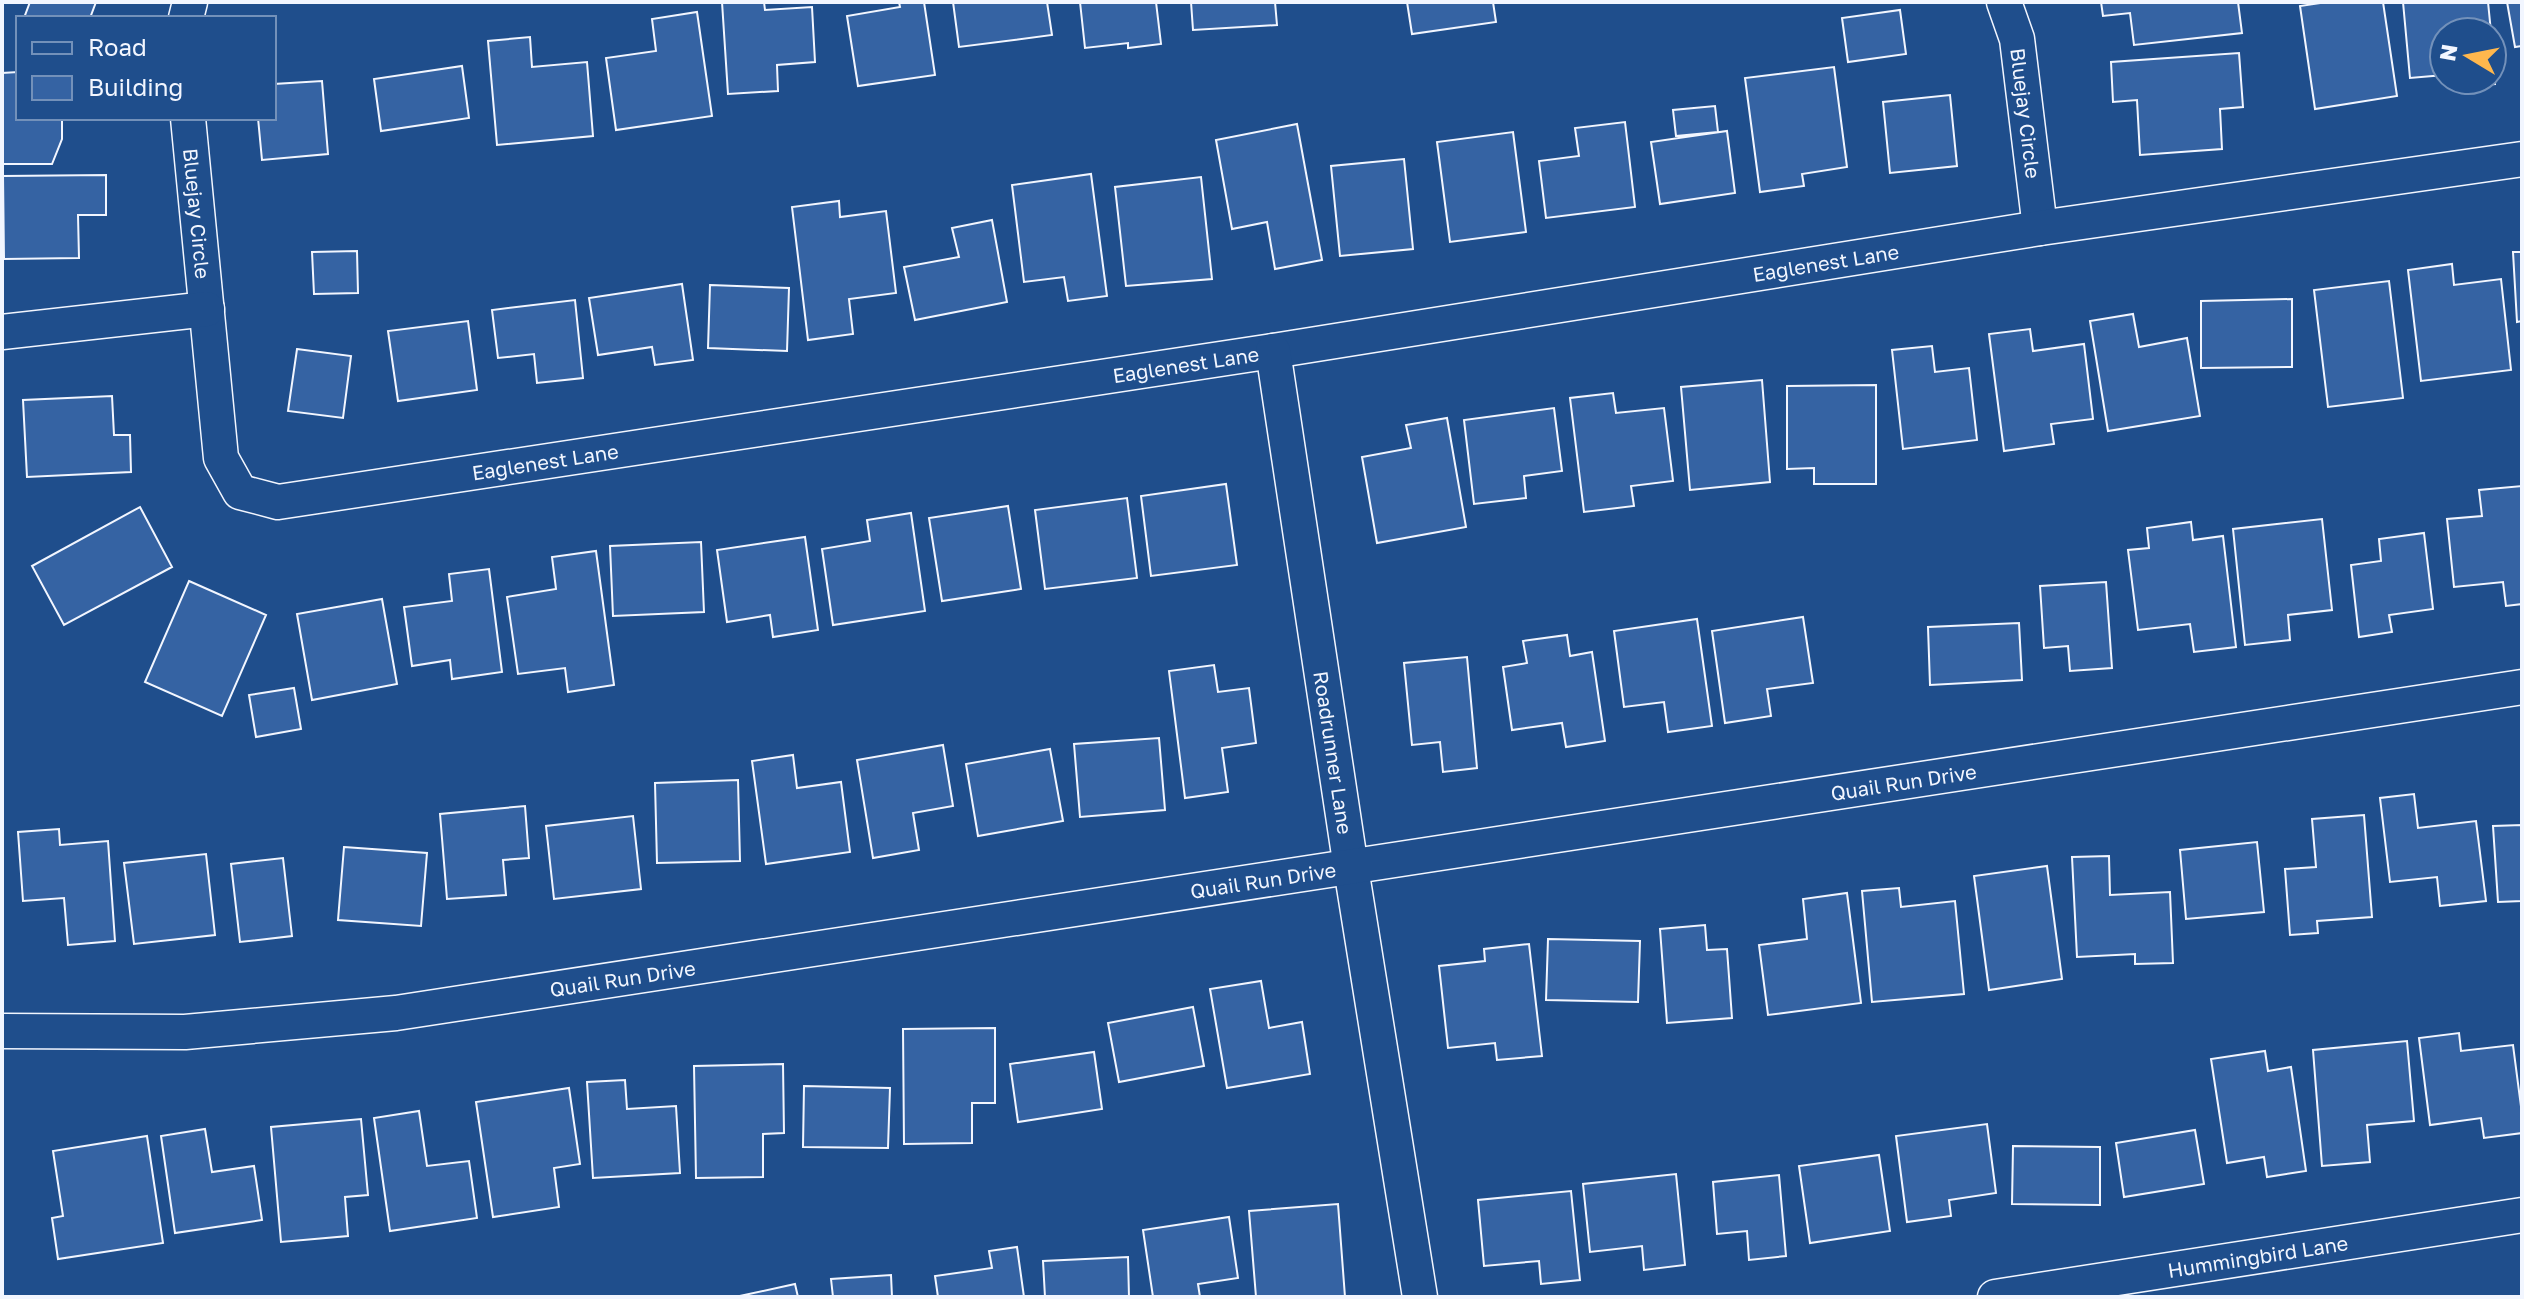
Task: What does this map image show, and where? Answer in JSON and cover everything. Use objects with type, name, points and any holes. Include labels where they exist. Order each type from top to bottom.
[{"type":"street","name":"Bluejay Circle","points":[[2004,2],[2017,39],[2040,228]]},
{"type":"street","name":"Bluejay Circle","points":[[188,120],[207,309]]},
{"type":"street","name":"Eaglenest Lane","points":[[207,309],[221,458],[240,492],[278,502],[1273,351],[2040,228],[2522,159]]},
{"type":"street","points":[[2,332],[207,309]]},
{"type":"street","name":"Roadrunner Lane","points":[[1273,351],[1420,1297]]},
{"type":"street","name":"Quail Run Drive","points":[[2,1031],[185,1032],[396,1013],[2522,687]]},
{"type":"street","name":"Hummingbird Lane","points":[[1995,1297],[2522,1215]]},
{"type":"building","points":[[30,2],[96,2],[91,16],[25,16]]},
{"type":"building","points":[[722,2],[764,2],[765,10],[812,7],[815,62],[777,65],[778,91],[728,94]]},
{"type":"building","points":[[899,2],[924,2],[935,75],[858,86],[847,16],[900,7]]},
{"type":"building","points":[[953,2],[1047,2],[1052,35],[959,47]]},
{"type":"building","points":[[1080,2],[1156,2],[1161,44],[1128,48],[1128,43],[1085,48]]},
{"type":"building","points":[[1191,2],[1275,2],[1277,25],[1193,30]]},
{"type":"building","points":[[1407,2],[1493,2],[1496,22],[1412,34]]},
{"type":"building","points":[[2101,2],[2238,2],[2242,33],[2134,45],[2130,13],[2103,16]]},
{"type":"building","points":[[2327,2],[2383,2],[2397,96],[2315,109],[2300,6]]},
{"type":"building","points":[[2403,2],[2488,2],[2489,16],[2428,16],[2428,76],[2410,78]]},
{"type":"building","points":[[2507,2],[2522,2],[2522,46],[2515,47]]},
{"type":"building","points":[[1900,10],[1906,54],[1848,62],[1842,18]]},
{"type":"building","points":[[697,12],[712,116],[616,130],[606,58],[656,51],[652,19]]},
{"type":"building","points":[[530,37],[532,67],[587,62],[593,136],[497,145],[488,41]]},
{"type":"building","points":[[2239,53],[2243,107],[2220,109],[2222,149],[2140,155],[2137,100],[2113,102],[2111,62]]},
{"type":"building","points":[[462,66],[469,118],[381,131],[374,79]]},
{"type":"building","points":[[1834,67],[1847,167],[1802,174],[1804,186],[1760,192],[1745,78]]},
{"type":"building","points":[[16,72],[16,120],[62,120],[62,139],[52,164],[2,164],[2,73]]},
{"type":"building","points":[[322,81],[328,154],[262,160],[258,120],[276,120],[276,84]]},
{"type":"building","points":[[1950,95],[1957,166],[1890,173],[1883,102]]},
{"type":"building","points":[[1715,106],[1718,132],[1676,136],[1673,110]]},
{"type":"building","points":[[1625,122],[1635,207],[1546,218],[1539,161],[1579,156],[1575,128]]},
{"type":"building","points":[[1297,124],[1322,260],[1275,269],[1267,222],[1232,229],[1216,140]]},
{"type":"building","points":[[1727,131],[1735,193],[1660,204],[1651,142]]},
{"type":"building","points":[[1513,132],[1526,232],[1450,242],[1437,142]]},
{"type":"building","points":[[1404,159],[1413,249],[1340,256],[1331,166]]},
{"type":"building","points":[[1091,174],[1107,296],[1068,301],[1064,277],[1024,282],[1012,185]]},
{"type":"building","points":[[106,175],[106,215],[78,215],[79,258],[4,259],[3,176]]},
{"type":"building","points":[[1201,177],[1212,279],[1126,286],[1115,187]]},
{"type":"building","points":[[839,201],[840,217],[886,211],[896,293],[849,299],[853,334],[808,340],[792,207]]},
{"type":"building","points":[[992,220],[1007,302],[915,320],[904,267],[959,257],[952,228]]},
{"type":"building","points":[[357,251],[358,293],[314,294],[312,252]]},
{"type":"building","points":[[2513,252],[2522,252],[2522,321],[2517,322]]},
{"type":"building","points":[[2452,264],[2454,285],[2501,279],[2511,370],[2421,381],[2408,270]]},
{"type":"building","points":[[2389,281],[2403,398],[2328,407],[2314,290]]},
{"type":"building","points":[[682,284],[693,360],[655,365],[652,347],[598,355],[589,298]]},
{"type":"building","points":[[710,285],[789,288],[787,351],[708,348]]},
{"type":"building","points":[[2292,299],[2292,367],[2201,368],[2201,301]]},
{"type":"building","points":[[575,300],[583,378],[537,383],[534,354],[498,358],[492,310]]},
{"type":"building","points":[[2133,314],[2139,347],[2187,338],[2200,416],[2108,431],[2090,321]]},
{"type":"building","points":[[468,321],[477,390],[398,401],[388,331]]},
{"type":"building","points":[[2030,329],[2033,351],[2084,344],[2093,419],[2051,424],[2054,444],[2004,451],[1989,334]]},
{"type":"building","points":[[1932,346],[1935,372],[1969,368],[1977,440],[1903,449],[1892,350]]},
{"type":"building","points":[[297,349],[351,356],[343,418],[288,411]]},
{"type":"building","points":[[1762,380],[1770,482],[1690,490],[1681,387]]},
{"type":"building","points":[[1876,385],[1876,484],[1814,484],[1814,468],[1787,469],[1787,386]]},
{"type":"building","points":[[1613,393],[1616,413],[1664,408],[1673,481],[1631,486],[1634,506],[1584,512],[1570,398]]},
{"type":"building","points":[[112,396],[114,435],[130,435],[131,472],[27,477],[23,400]]},
{"type":"building","points":[[1554,408],[1562,471],[1524,476],[1526,498],[1474,504],[1464,420]]},
{"type":"building","points":[[1447,418],[1466,527],[1377,543],[1362,457],[1411,448],[1406,425]]},
{"type":"building","points":[[1226,484],[1237,565],[1151,576],[1141,496]]},
{"type":"building","points":[[2522,486],[2522,604],[2506,606],[2503,582],[2454,587],[2447,519],[2482,516],[2479,490]]},
{"type":"building","points":[[1127,498],[1137,578],[1045,589],[1035,510]]},
{"type":"building","points":[[1008,506],[1021,589],[942,601],[929,518]]},
{"type":"building","points":[[140,507],[172,567],[64,625],[32,566]]},
{"type":"building","points":[[911,513],[925,611],[833,625],[822,549],[870,541],[867,520]]},
{"type":"building","points":[[2322,519],[2332,610],[2288,615],[2290,640],[2245,645],[2233,529]]},
{"type":"building","points":[[2191,522],[2193,540],[2223,536],[2236,647],[2194,652],[2190,624],[2138,630],[2128,550],[2149,548],[2147,528]]},
{"type":"building","points":[[2424,533],[2433,609],[2389,615],[2392,632],[2359,637],[2351,565],[2381,561],[2379,539]]},
{"type":"building","points":[[805,537],[818,630],[773,637],[770,615],[727,622],[717,550]]},
{"type":"building","points":[[701,542],[704,612],[613,616],[610,546]]},
{"type":"building","points":[[596,551],[614,685],[568,692],[565,668],[518,674],[507,597],[556,589],[552,557]]},
{"type":"building","points":[[489,569],[502,672],[452,679],[450,660],[412,666],[404,607],[452,601],[449,574]]},
{"type":"building","points":[[189,581],[266,615],[222,716],[145,682]]},
{"type":"building","points":[[2106,582],[2112,668],[2070,671],[2068,646],[2044,648],[2040,586]]},
{"type":"building","points":[[382,599],[397,684],[312,700],[297,614]]},
{"type":"building","points":[[1803,617],[1813,683],[1767,689],[1771,716],[1725,723],[1712,631]]},
{"type":"building","points":[[1697,619],[1712,726],[1668,732],[1664,702],[1624,707],[1614,631]]},
{"type":"building","points":[[2019,623],[2022,680],[1930,685],[1928,627]]},
{"type":"building","points":[[1567,635],[1570,656],[1592,652],[1605,741],[1566,747],[1562,723],[1512,730],[1503,667],[1527,663],[1523,641]]},
{"type":"building","points":[[1467,657],[1477,768],[1443,772],[1440,742],[1412,745],[1404,663]]},
{"type":"building","points":[[1214,665],[1218,692],[1249,688],[1256,743],[1222,748],[1228,792],[1185,798],[1169,671]]},
{"type":"building","points":[[294,688],[301,729],[256,737],[249,695]]},
{"type":"building","points":[[1159,738],[1165,810],[1080,817],[1074,744]]},
{"type":"building","points":[[943,745],[953,806],[913,813],[919,850],[873,858],[857,760]]},
{"type":"building","points":[[1050,749],[1063,821],[978,836],[966,764]]},
{"type":"building","points":[[793,755],[797,788],[841,782],[850,852],[766,864],[752,761]]},
{"type":"building","points":[[738,780],[740,861],[657,863],[655,783]]},
{"type":"building","points":[[2414,794],[2418,828],[2476,821],[2486,901],[2440,906],[2437,877],[2390,882],[2380,798]]},
{"type":"building","points":[[525,806],[529,858],[503,860],[506,895],[447,899],[440,814]]},
{"type":"building","points":[[2364,815],[2372,917],[2317,921],[2318,933],[2290,935],[2285,869],[2316,867],[2312,819]]},
{"type":"building","points":[[633,816],[641,889],[554,899],[546,826]]},
{"type":"building","points":[[2522,825],[2522,901],[2498,902],[2493,826]]},
{"type":"building","points":[[59,829],[60,845],[108,841],[115,941],[68,945],[64,898],[23,901],[18,832]]},
{"type":"building","points":[[2257,842],[2264,912],[2186,919],[2180,850]]},
{"type":"building","points":[[344,847],[427,853],[421,926],[338,920]]},
{"type":"building","points":[[206,854],[215,935],[134,944],[124,863]]},
{"type":"building","points":[[2109,856],[2110,895],[2170,892],[2173,963],[2135,964],[2135,954],[2077,957],[2072,857]]},
{"type":"building","points":[[283,858],[292,936],[240,942],[231,864]]},
{"type":"building","points":[[2047,866],[2062,979],[1989,990],[1974,876]]},
{"type":"building","points":[[1899,888],[1901,907],[1955,901],[1964,994],[1872,1002],[1862,891]]},
{"type":"building","points":[[1847,893],[1861,1003],[1768,1015],[1759,945],[1807,939],[1803,899]]},
{"type":"building","points":[[1705,925],[1707,950],[1727,949],[1732,1018],[1667,1023],[1660,929]]},
{"type":"building","points":[[1548,939],[1640,941],[1638,1002],[1546,1000]]},
{"type":"building","points":[[1529,944],[1542,1056],[1497,1060],[1495,1043],[1448,1048],[1439,966],[1485,961],[1484,949]]},
{"type":"building","points":[[1261,981],[1269,1028],[1302,1022],[1310,1074],[1227,1088],[1210,989]]},
{"type":"building","points":[[1193,1007],[1204,1066],[1119,1082],[1108,1023]]},
{"type":"building","points":[[995,1028],[995,1103],[972,1103],[972,1143],[904,1144],[903,1029]]},
{"type":"building","points":[[2459,1033],[2461,1051],[2513,1045],[2522,1133],[2484,1138],[2481,1118],[2430,1125],[2419,1038]]},
{"type":"building","points":[[2407,1041],[2414,1121],[2367,1125],[2370,1162],[2322,1166],[2313,1050]]},
{"type":"building","points":[[2265,1051],[2268,1071],[2291,1067],[2306,1171],[2267,1177],[2264,1157],[2227,1163],[2211,1059]]},
{"type":"building","points":[[1094,1052],[1102,1109],[1018,1122],[1010,1064]]},
{"type":"building","points":[[783,1064],[784,1133],[763,1134],[763,1177],[696,1178],[694,1066]]},
{"type":"building","points":[[625,1080],[627,1109],[676,1106],[680,1173],[593,1178],[587,1082]]},
{"type":"building","points":[[804,1086],[890,1088],[888,1148],[803,1147]]},
{"type":"building","points":[[569,1088],[580,1164],[554,1168],[559,1207],[493,1217],[476,1102]]},
{"type":"building","points":[[419,1111],[427,1166],[469,1161],[477,1218],[390,1231],[374,1118]]},
{"type":"building","points":[[361,1119],[368,1195],[345,1197],[348,1236],[281,1242],[271,1127]]},
{"type":"building","points":[[1987,1124],[1996,1193],[1949,1200],[1951,1216],[1907,1222],[1896,1136]]},
{"type":"building","points":[[205,1129],[212,1172],[254,1166],[262,1220],[175,1233],[161,1136]]},
{"type":"building","points":[[2195,1130],[2204,1184],[2124,1197],[2116,1143]]},
{"type":"building","points":[[147,1136],[163,1243],[58,1259],[52,1218],[63,1216],[53,1151]]},
{"type":"building","points":[[2013,1146],[2100,1147],[2100,1205],[2012,1204]]},
{"type":"building","points":[[1879,1155],[1890,1231],[1810,1243],[1799,1166]]},
{"type":"building","points":[[1676,1174],[1685,1265],[1644,1270],[1642,1246],[1590,1252],[1583,1184]]},
{"type":"building","points":[[1779,1175],[1786,1256],[1749,1260],[1747,1231],[1717,1234],[1713,1182]]},
{"type":"building","points":[[1571,1191],[1580,1280],[1541,1284],[1539,1261],[1484,1266],[1478,1200]]},
{"type":"building","points":[[1338,1204],[1345,1297],[1256,1297],[1249,1211]]},
{"type":"building","points":[[1229,1217],[1238,1278],[1198,1284],[1200,1297],[1153,1297],[1143,1230]]},
{"type":"building","points":[[1017,1247],[1024,1297],[938,1297],[935,1276],[992,1268],[989,1251]]},
{"type":"building","points":[[1128,1257],[1129,1297],[1045,1297],[1043,1261]]},
{"type":"building","points":[[891,1275],[892,1297],[833,1297],[831,1279]]},
{"type":"building","points":[[795,1284],[798,1297],[735,1297]]}]
